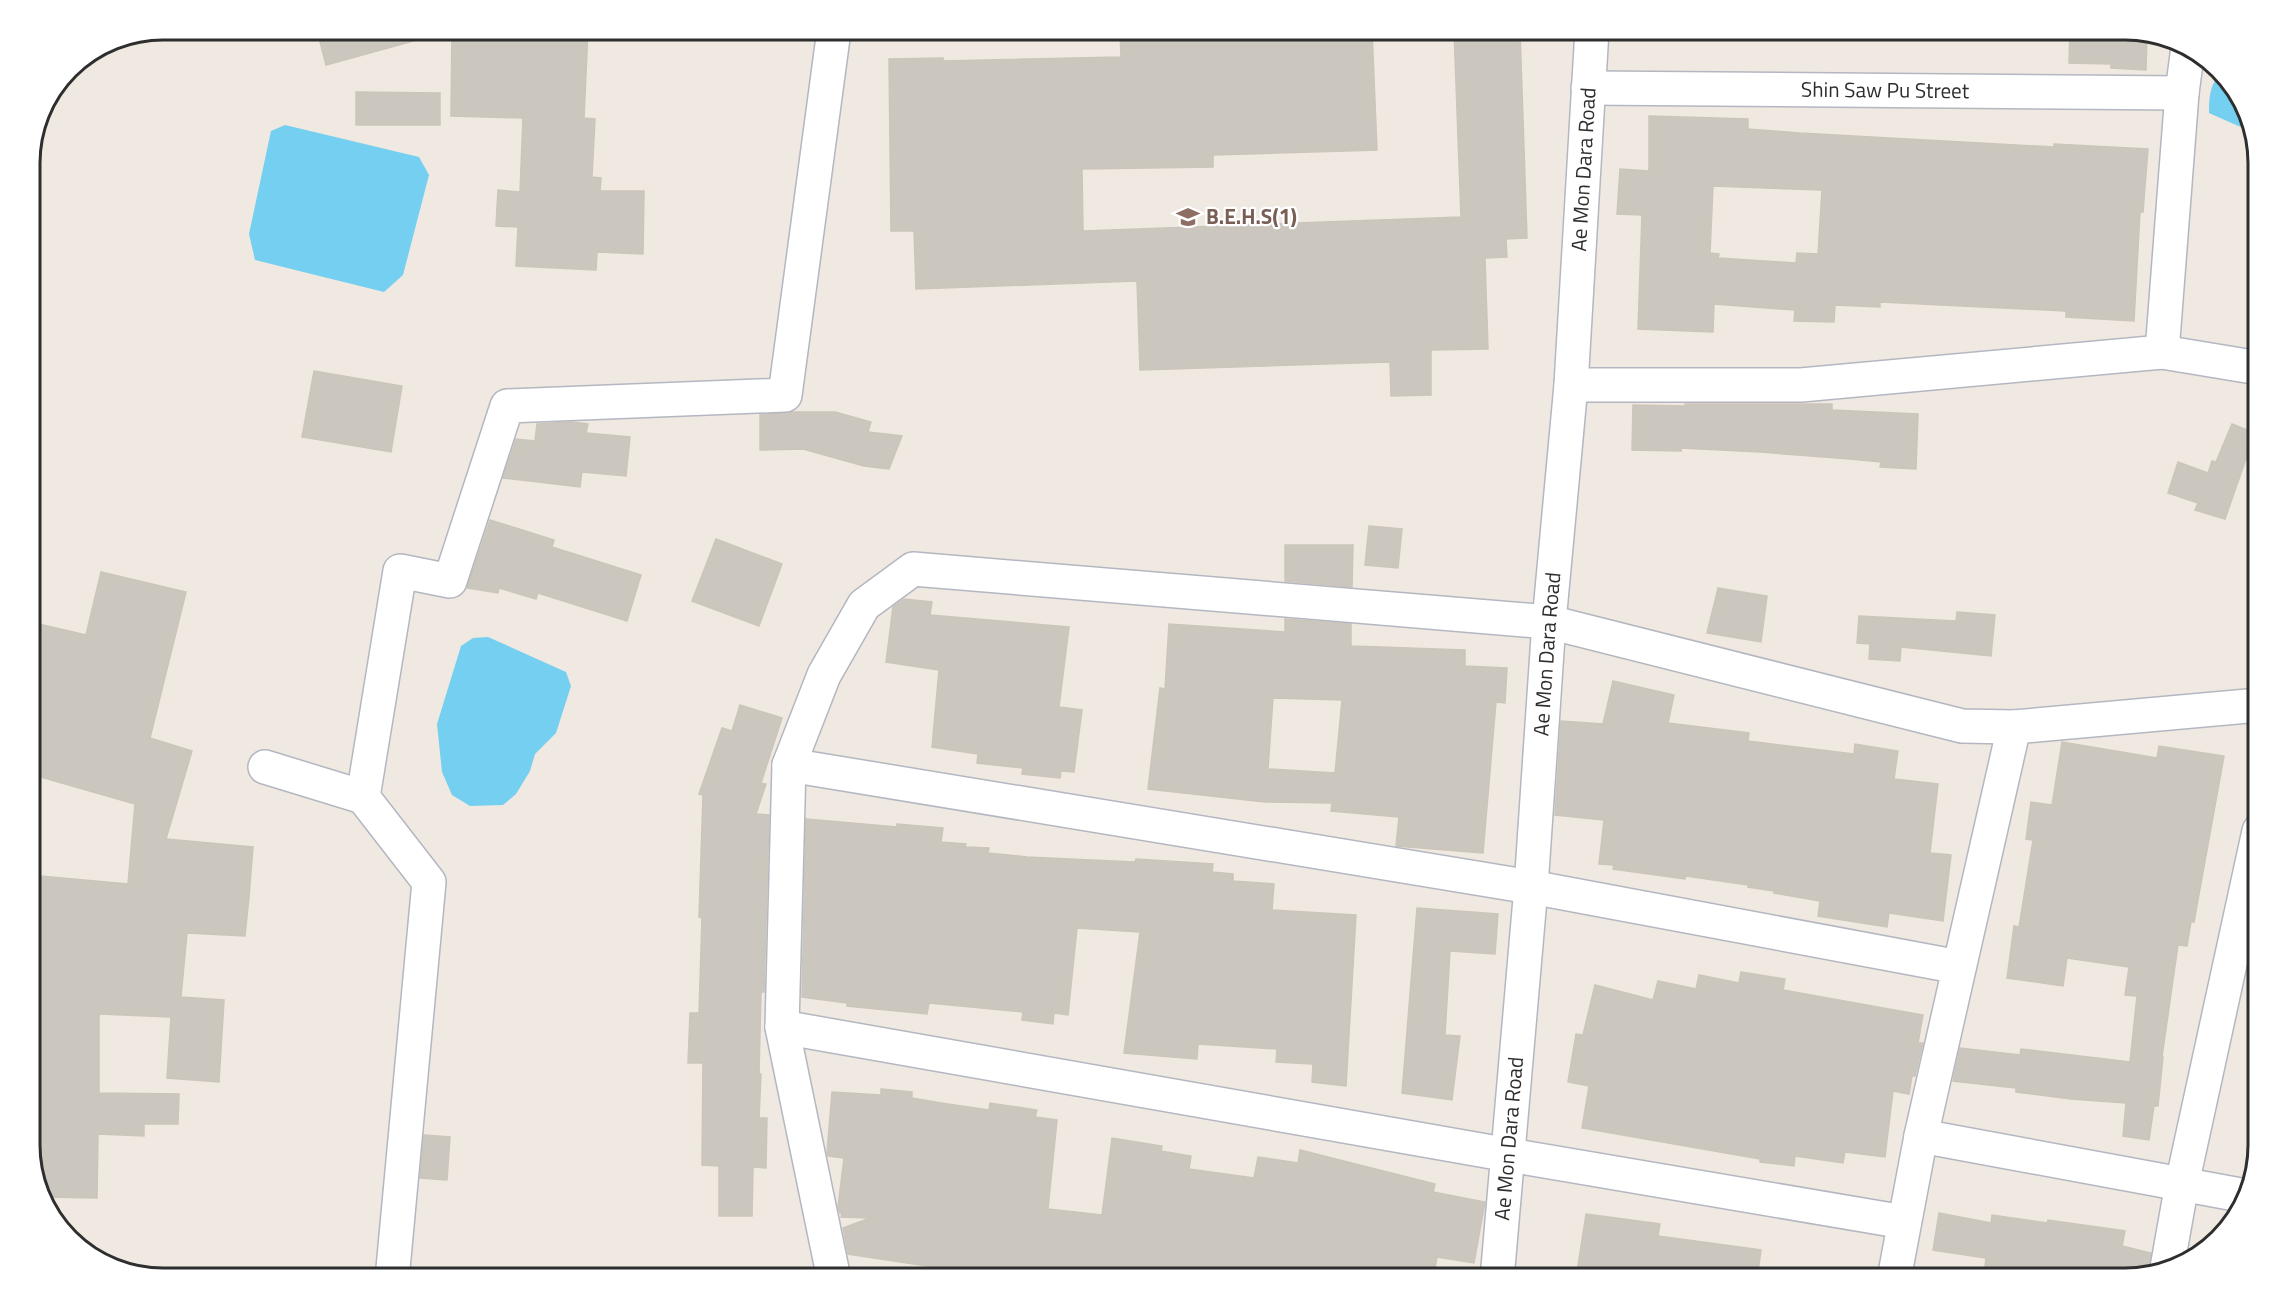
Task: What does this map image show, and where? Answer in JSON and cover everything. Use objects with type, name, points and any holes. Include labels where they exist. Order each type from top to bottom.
[{"type":"street","name":"Ae Mon Dara Road","points":[[1498,1268],[1571,385],[1591,40]]},
{"type":"street","points":[[363,797],[400,571],[450,581],[507,406],[785,395],[833,41]]},
{"type":"street","points":[[2162,352],[2187,57]]},
{"type":"street","name":"Shin Saw Pu Street","points":[[1588,88],[2182,93]]},
{"type":"street","points":[[1571,385],[1801,385],[2162,352],[2248,366]]},
{"type":"street","points":[[832,1268],[782,1028],[789,765],[824,675],[864,605],[913,569],[1550,622],[1962,726],[2014,727],[2248,706]]},
{"type":"street","points":[[1896,1268],[1921,1136],[2014,727]]},
{"type":"street","points":[[789,765],[1531,887],[1959,967]]},
{"type":"street","points":[[265,767],[363,797],[429,882],[393,1268]]},
{"type":"street","points":[[2169,1260],[2182,1184],[2248,881]]},
{"type":"street","points":[[782,1028],[1904,1222]]},
{"type":"street","points":[[1921,1136],[2238,1195]]},
{"type":"water","points":[[2216,80],[2236,109],[2243,128],[2209,113],[2212,88]]},
{"type":"water","points":[[285,125],[419,157],[429,175],[403,275],[384,292],[255,260],[249,234],[271,131]]},
{"type":"water","points":[[488,637],[566,672],[571,686],[556,733],[535,754],[530,771],[516,794],[503,805],[470,806],[452,795],[442,772],[437,724],[461,646],[473,638]]},
{"type":"building","points":[[1372,40],[1377,150],[1213,155],[1213,167],[1082,169],[1083,231],[1461,217],[1454,40],[1520,40],[1527,238],[1506,239],[1507,257],[1485,258],[1488,349],[1431,350],[1431,395],[1391,396],[1390,362],[1140,370],[1137,281],[916,289],[914,231],[891,231],[889,59],[943,58],[943,61],[1121,57],[1120,41]]},
{"type":"building","points":[[2070,40],[2126,40],[2147,43],[2146,70],[2111,68],[2111,64],[2069,63]]},
{"type":"building","points":[[320,41],[414,41],[326,65]]},
{"type":"building","points":[[452,41],[588,41],[584,118],[595,119],[592,177],[601,178],[600,191],[644,191],[643,254],[597,252],[596,270],[516,266],[518,227],[496,226],[498,190],[520,192],[523,118],[451,116]]},
{"type":"building","points":[[356,92],[440,93],[440,125],[356,125]]},
{"type":"building","points":[[1649,116],[1748,119],[1748,129],[1799,133],[2054,147],[2054,144],[2148,149],[2143,212],[2140,212],[2134,321],[2066,317],[2066,311],[1880,302],[1880,307],[1835,305],[1834,322],[1794,321],[1795,310],[1714,304],[1713,332],[1638,329],[1642,215],[1617,214],[1620,169],[1649,171]],"holes":[[[1713,186],[1822,190],[1818,254],[1797,253],[1796,263],[1718,258],[1719,254],[1710,253]]]},
{"type":"building","points":[[314,371],[402,386],[391,452],[302,437]]},
{"type":"building","points":[[1685,404],[1832,404],[1832,410],[1918,414],[1916,469],[1880,467],[1881,462],[1760,452],[1681,448],[1681,451],[1632,450],[1633,405],[1685,406]]},
{"type":"building","points":[[835,412],[871,422],[868,432],[902,436],[889,469],[864,466],[803,449],[760,450],[760,415]]},
{"type":"building","points":[[572,422],[588,424],[586,433],[630,437],[626,476],[582,472],[580,487],[503,478],[516,439],[535,441],[537,424]]},
{"type":"building","points":[[2232,424],[2248,430],[2248,453],[2225,519],[2195,510],[2198,503],[2168,493],[2178,462],[2208,473],[2212,461],[2216,462]]},
{"type":"building","points":[[490,520],[554,540],[552,547],[641,575],[627,621],[538,593],[536,599],[499,588],[498,593],[467,588]]},
{"type":"building","points":[[1369,526],[1402,529],[1398,568],[1365,565]]},
{"type":"building","points":[[716,539],[782,564],[759,626],[692,601]]},
{"type":"building","points":[[1285,545],[1353,545],[1352,587],[1285,581]]},
{"type":"building","points":[[101,572],[186,592],[150,738],[192,751],[166,839],[253,847],[245,936],[187,933],[181,997],[224,1000],[219,1082],[167,1078],[171,1017],[99,1014],[99,1093],[179,1094],[178,1124],[144,1124],[144,1136],[98,1134],[97,1198],[52,1197],[43,1170],[41,1154],[41,876],[128,884],[135,804],[41,777],[41,625],[86,635]]},
{"type":"building","points":[[1718,588],[1767,596],[1761,642],[1707,633]]},
{"type":"building","points":[[904,599],[932,602],[930,615],[1069,627],[1059,707],[1082,710],[1074,772],[1061,771],[1060,778],[1022,774],[1023,768],[977,763],[978,754],[932,747],[939,670],[886,662],[893,607]]},
{"type":"building","points":[[1957,612],[1995,615],[1991,656],[1901,647],[1900,661],[1869,659],[1870,644],[1857,643],[1859,616],[1956,621]]},
{"type":"building","points":[[1285,619],[1351,624],[1351,646],[1465,650],[1465,666],[1507,668],[1505,703],[1496,702],[1483,853],[1396,846],[1399,817],[1331,811],[1332,803],[1265,802],[1148,789],[1160,688],[1165,689],[1169,624],[1285,632]],"holes":[[[1273,698],[1342,700],[1335,773],[1268,769]]]},
{"type":"building","points":[[1613,681],[1674,695],[1668,723],[1749,733],[1748,741],[1854,754],[1855,744],[1898,751],[1894,779],[1938,784],[1930,853],[1951,855],[1943,921],[1889,913],[1887,927],[1818,916],[1820,901],[1774,893],[1774,891],[1748,887],[1748,885],[1613,869],[1614,865],[1599,864],[1604,820],[1555,815],[1561,721],[1603,724]]},
{"type":"building","points":[[740,705],[782,718],[761,783],[766,784],[756,814],[769,815],[764,992],[761,992],[759,1074],[761,1074],[759,1118],[767,1118],[766,1168],[753,1167],[752,1216],[719,1216],[719,1166],[702,1165],[703,1063],[688,1063],[690,1013],[699,1013],[703,795],[699,794],[722,728],[732,731]]},
{"type":"building","points":[[2062,742],[2157,758],[2159,746],[2224,756],[2194,922],[2191,922],[2187,946],[2178,945],[2162,1057],[2158,1106],[2154,1106],[2149,1140],[2123,1136],[2126,1103],[2071,1099],[2016,1092],[2016,1088],[1953,1081],[1960,1048],[2020,1055],[2021,1049],[2130,1062],[2137,996],[2125,995],[2129,967],[2067,958],[2063,986],[2007,978],[2014,926],[2019,927],[2033,840],[2026,839],[2031,802],[2052,805]]},
{"type":"building","points":[[806,819],[897,827],[897,824],[943,828],[941,842],[966,844],[965,847],[989,848],[988,853],[1027,857],[1135,862],[1136,859],[1213,864],[1212,872],[1233,874],[1233,881],[1274,884],[1272,910],[1356,915],[1346,1086],[1312,1082],[1313,1064],[1276,1062],[1277,1049],[1198,1044],[1197,1059],[1124,1053],[1140,932],[1077,928],[1068,1015],[1054,1013],[1053,1024],[1022,1020],[1023,1012],[929,1003],[927,1014],[847,1006],[847,1003],[802,997]]},
{"type":"building","points":[[1417,908],[1498,914],[1495,954],[1450,951],[1445,1035],[1460,1036],[1452,1100],[1402,1093]]},
{"type":"building","points":[[1741,972],[1785,979],[1783,990],[1923,1015],[1918,1043],[1923,1043],[1915,1076],[1912,1076],[1909,1094],[1893,1091],[1885,1157],[1845,1152],[1843,1163],[1795,1156],[1794,1166],[1760,1162],[1760,1159],[1582,1128],[1589,1086],[1568,1082],[1576,1034],[1583,1035],[1595,985],[1653,1000],[1658,981],[1696,989],[1699,975],[1739,983]]},
{"type":"building","points":[[881,1089],[912,1092],[912,1098],[989,1110],[990,1103],[1037,1110],[1035,1117],[1057,1120],[1048,1209],[1102,1215],[1112,1138],[1162,1146],[1161,1151],[1191,1156],[1189,1169],[1254,1178],[1258,1157],[1298,1163],[1300,1150],[1435,1184],[1433,1192],[1485,1202],[1474,1263],[1437,1257],[1435,1268],[1398,1266],[1398,1268],[940,1268],[848,1254],[843,1228],[870,1218],[841,1217],[842,1213],[838,1207],[844,1158],[828,1156],[827,1153],[832,1092],[881,1095]]},
{"type":"building","points":[[424,1135],[450,1137],[447,1180],[420,1178]]},
{"type":"building","points":[[1939,1213],[1991,1223],[1992,1215],[2125,1231],[2122,1246],[2151,1253],[2150,1265],[2142,1267],[1985,1268],[1986,1258],[1933,1250]]},
{"type":"building","points":[[1586,1214],[1660,1224],[1658,1236],[1761,1250],[1759,1268],[1578,1268]]},
{"type":"place","name":"B.E.H.S(1)","points":[[1188,217]]}]
